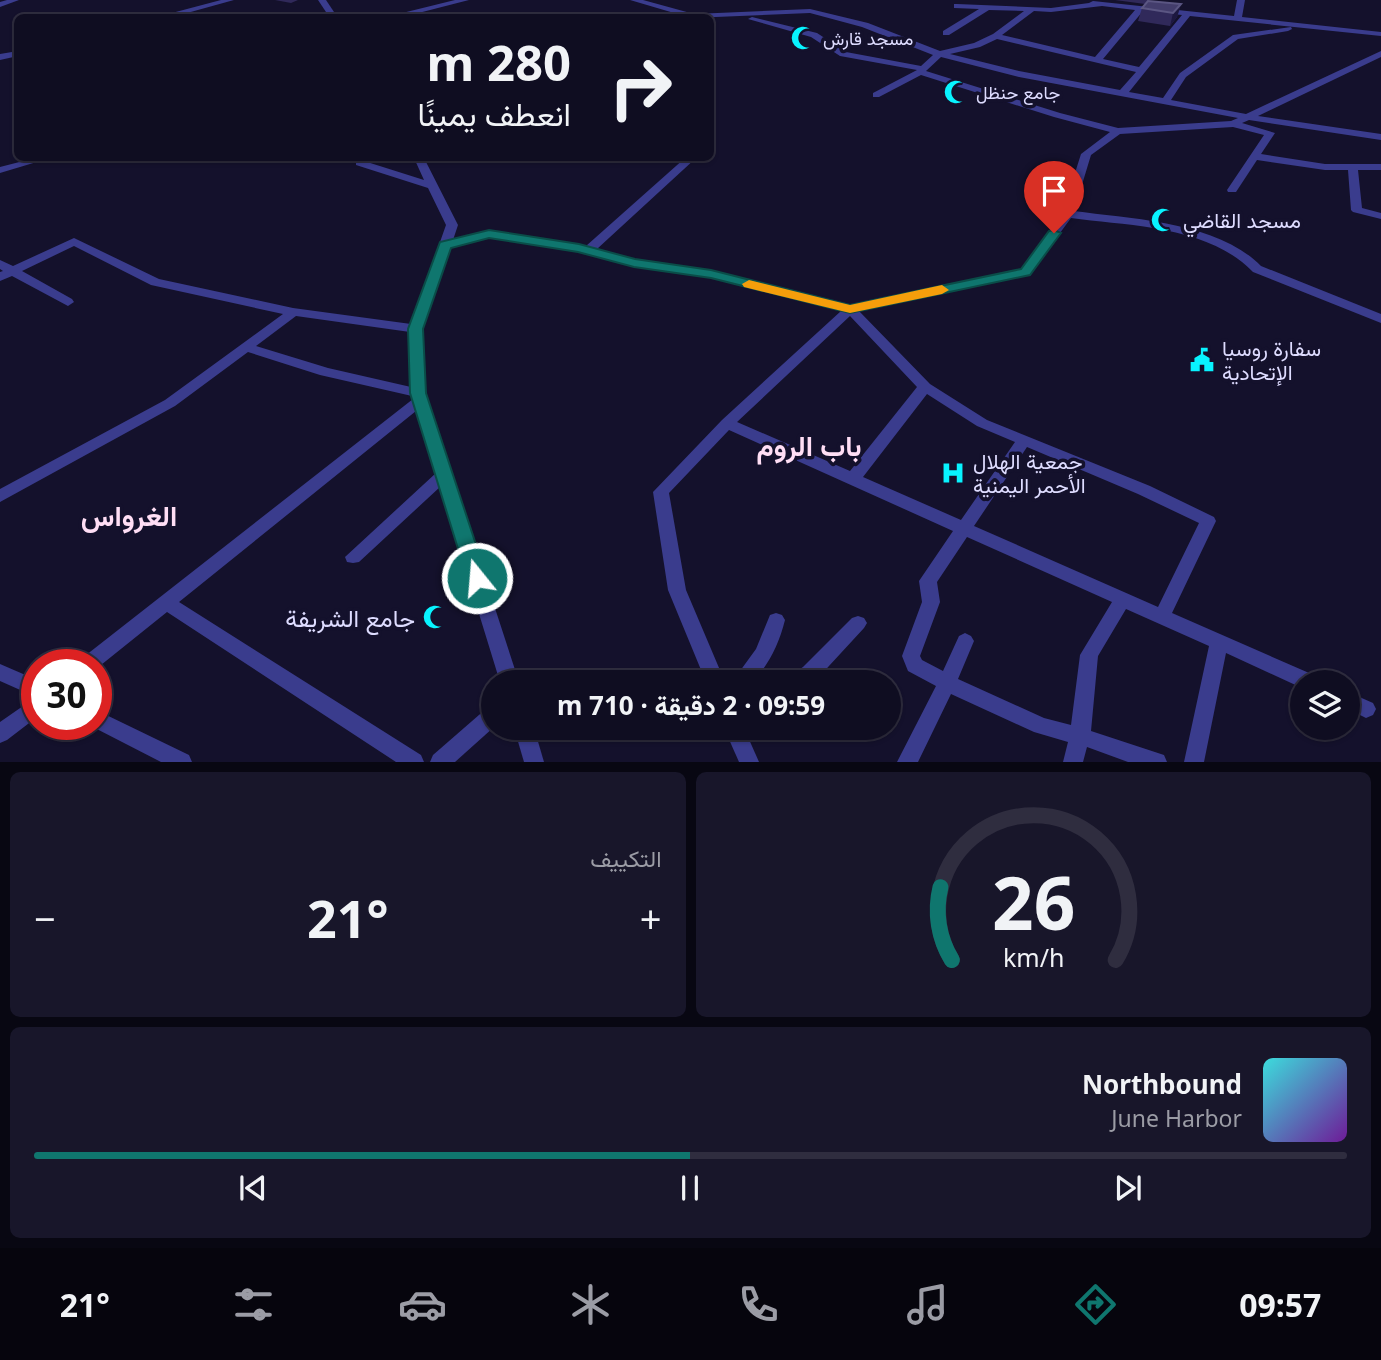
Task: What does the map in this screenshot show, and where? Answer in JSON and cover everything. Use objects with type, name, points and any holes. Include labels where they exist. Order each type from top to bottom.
[{"type":"street","points":[[0,5],[15,0]]},
{"type":"street","points":[[176,14],[230,0]]},
{"type":"street","points":[[404,14],[465,0]]},
{"type":"street","points":[[634,0],[686,14]]},
{"type":"street","points":[[810,11],[815,0]]},
{"type":"street","points":[[946,33],[987,8],[994,0]]},
{"type":"street","points":[[1071,0],[1381,34]]},
{"type":"street","points":[[1238,18],[1241,0]]},
{"type":"street","points":[[957,6],[1012,6],[1051,10],[1102,4]]},
{"type":"street","points":[[876,95],[922,71],[940,54],[977,45],[996,36],[1032,9]]},
{"type":"street","points":[[1097,60],[1140,9]]},
{"type":"street","points":[[714,16],[810,11],[865,25],[940,54],[1019,74],[1247,117],[1381,137]]},
{"type":"street","points":[[1123,93],[1188,13]]},
{"type":"street","points":[[737,15],[814,35],[843,54],[922,71],[1057,115],[1118,131],[1233,124],[1270,133],[1231,190]]},
{"type":"street","points":[[1166,101],[1182,75],[1236,37],[1307,25]]},
{"type":"street","points":[[996,36],[1140,70]]},
{"type":"street","points":[[1233,124],[1381,54]]},
{"type":"street","points":[[445,245],[489,234],[588,251],[634,263],[711,274],[850,309],[1025,272],[1068,214],[1086,154],[1118,131]]},
{"type":"street","points":[[1254,156],[1325,167],[1381,167]]},
{"type":"street","points":[[0,170],[34,161]]},
{"type":"street","points":[[420,161],[452,225],[416,329],[420,397],[506,670]]},
{"type":"street","points":[[588,251],[688,161]]},
{"type":"street","points":[[360,163],[433,186]]},
{"type":"street","points":[[1353,168],[1357,210],[1381,216]]},
{"type":"street","points":[[1068,214],[1215,239],[1250,257],[1256,269],[1381,319]]},
{"type":"street","points":[[6,274],[74,242],[155,282],[293,312],[416,329]]},
{"type":"street","points":[[0,264],[6,274],[68,302]]},
{"type":"street","points":[[850,309],[925,387],[982,423],[1144,490],[1208,521],[1162,616]]},
{"type":"street","points":[[710,670],[677,590],[661,492],[727,423],[850,309]]},
{"type":"street","points":[[0,496],[170,403],[249,348],[293,312]]},
{"type":"street","points":[[249,348],[325,372],[420,397]]},
{"type":"street","points":[[852,480],[925,387]]},
{"type":"street","points":[[108,649],[420,397]]},
{"type":"street","points":[[727,423],[1290,673]]},
{"type":"street","points":[[1024,440],[928,581],[930,602],[911,656],[915,665],[947,683],[1041,726],[1157,761]]},
{"type":"street","points":[[353,557],[445,474]]},
{"type":"street","points":[[1073,761],[1080,737],[1090,656],[1123,599]]},
{"type":"street","points":[[166,603],[414,761]]},
{"type":"street","points":[[753,670],[769,645],[776,620]]},
{"type":"street","points":[[813,670],[858,623]]},
{"type":"street","points":[[907,761],[965,641]]},
{"type":"street","points":[[1194,761],[1219,641]]},
{"type":"street","points":[[0,672],[21,682]]},
{"type":"street","points":[[1360,706],[1366,709]]},
{"type":"street","points":[[0,734],[21,718]]},
{"type":"street","points":[[440,761],[481,725]]},
{"type":"street","points":[[112,727],[182,761]]},
{"type":"street","points":[[528,740],[534,761]]},
{"type":"street","points":[[738,740],[743,758]]},
{"type":"building","points":[[1148,1],[1181,4],[1173,13],[1142,8]]},
{"type":"slow traffic","points":[[749,284],[850,309],[942,290]]},
{"type":"place","name":"مسجد قارش","points":[[803,38]]},
{"type":"place","name":"جامع حنظل","points":[[956,92]]},
{"type":"place","name":"مسجد القاضي","points":[[1163,220]]},
{"type":"place","name":"سفارة روسيا الإتحادية","points":[[1202,360]]},
{"type":"place","name":"جمعية الهلال الأحمر اليمنية","points":[[953,473]]},
{"type":"place","name":"جامع الشريفة","points":[[435,617]]},
{"type":"district","name":"باب الروم","points":[[809,445]]},
{"type":"district","name":"الغرواس","points":[[129,515]]},
{"type":"route","points":[[477,578],[418,393],[416,329],[445,245],[489,234],[579,248],[634,263],[711,274],[850,309],[1025,272],[1054,233]]}]
